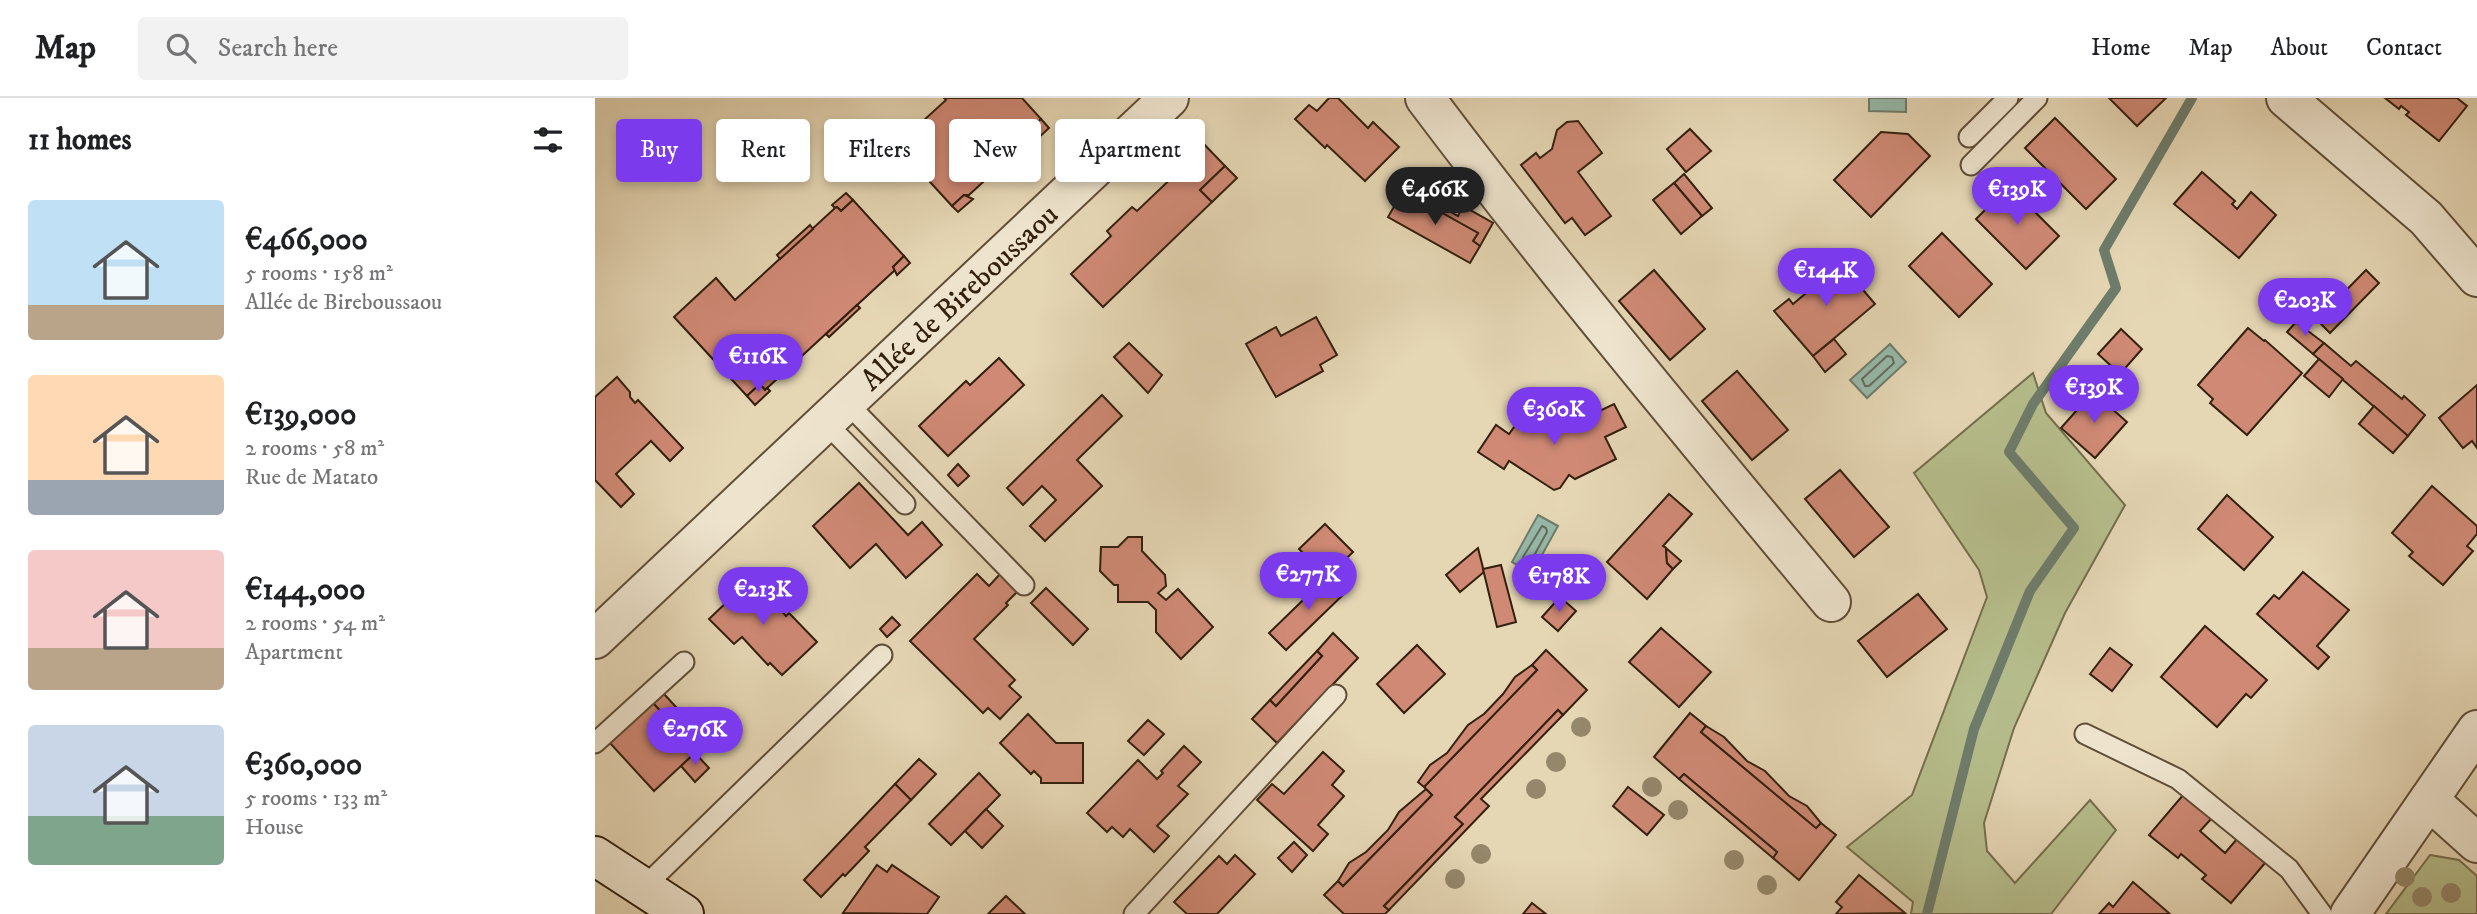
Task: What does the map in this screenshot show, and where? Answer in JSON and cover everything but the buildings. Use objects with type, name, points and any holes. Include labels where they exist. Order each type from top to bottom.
[{"type":"street","name":"Allée de Bireboussaou","points":[[595,639],[1169,98]]},
{"type":"street","points":[[1425,98],[1626,356],[1831,602]]},
{"type":"street","points":[[2286,98],[2426,218],[2477,278]]},
{"type":"street","points":[[2350,914],[2477,730]]},
{"type":"street","points":[[2429,800],[2477,844]]},
{"type":"street","points":[[595,856],[684,914]]},
{"type":"lane","points":[[1969,137],[2008,98]]},
{"type":"lane","points":[[1971,164],[2037,98]]},
{"type":"lane","points":[[837,413],[905,504]]},
{"type":"lane","points":[[837,413],[1024,586]]},
{"type":"lane","points":[[644,887],[882,655]]},
{"type":"lane","points":[[595,743],[684,662]]},
{"type":"lane","points":[[1135,914],[1336,695]]},
{"type":"lane","points":[[2085,734],[2178,779],[2289,869],[2322,914]]},
{"type":"green space","points":[[2033,373],[2046,413],[2125,505],[2065,613],[2014,728],[1984,823],[1987,851],[2015,883],[2090,800],[2116,830],[2051,914],[1911,914],[1913,902],[1847,847],[1912,795],[1987,597],[1979,570],[1914,473]]},
{"type":"green space","points":[[2430,855],[2459,860],[2477,876],[2477,914],[2386,914]]},
{"type":"water","points":[[1869,98],[1906,98],[1906,112],[1869,111]]},
{"type":"water","points":[[1890,344],[1906,362],[1867,398],[1850,380]]},
{"type":"water","points":[[1538,515],[1558,526],[1532,573],[1512,562]]},
{"type":"waterway","points":[[1927,914],[1974,729],[2030,591],[2074,528],[2009,452],[2033,404],[2116,288],[2104,250],[2192,98]]}]
